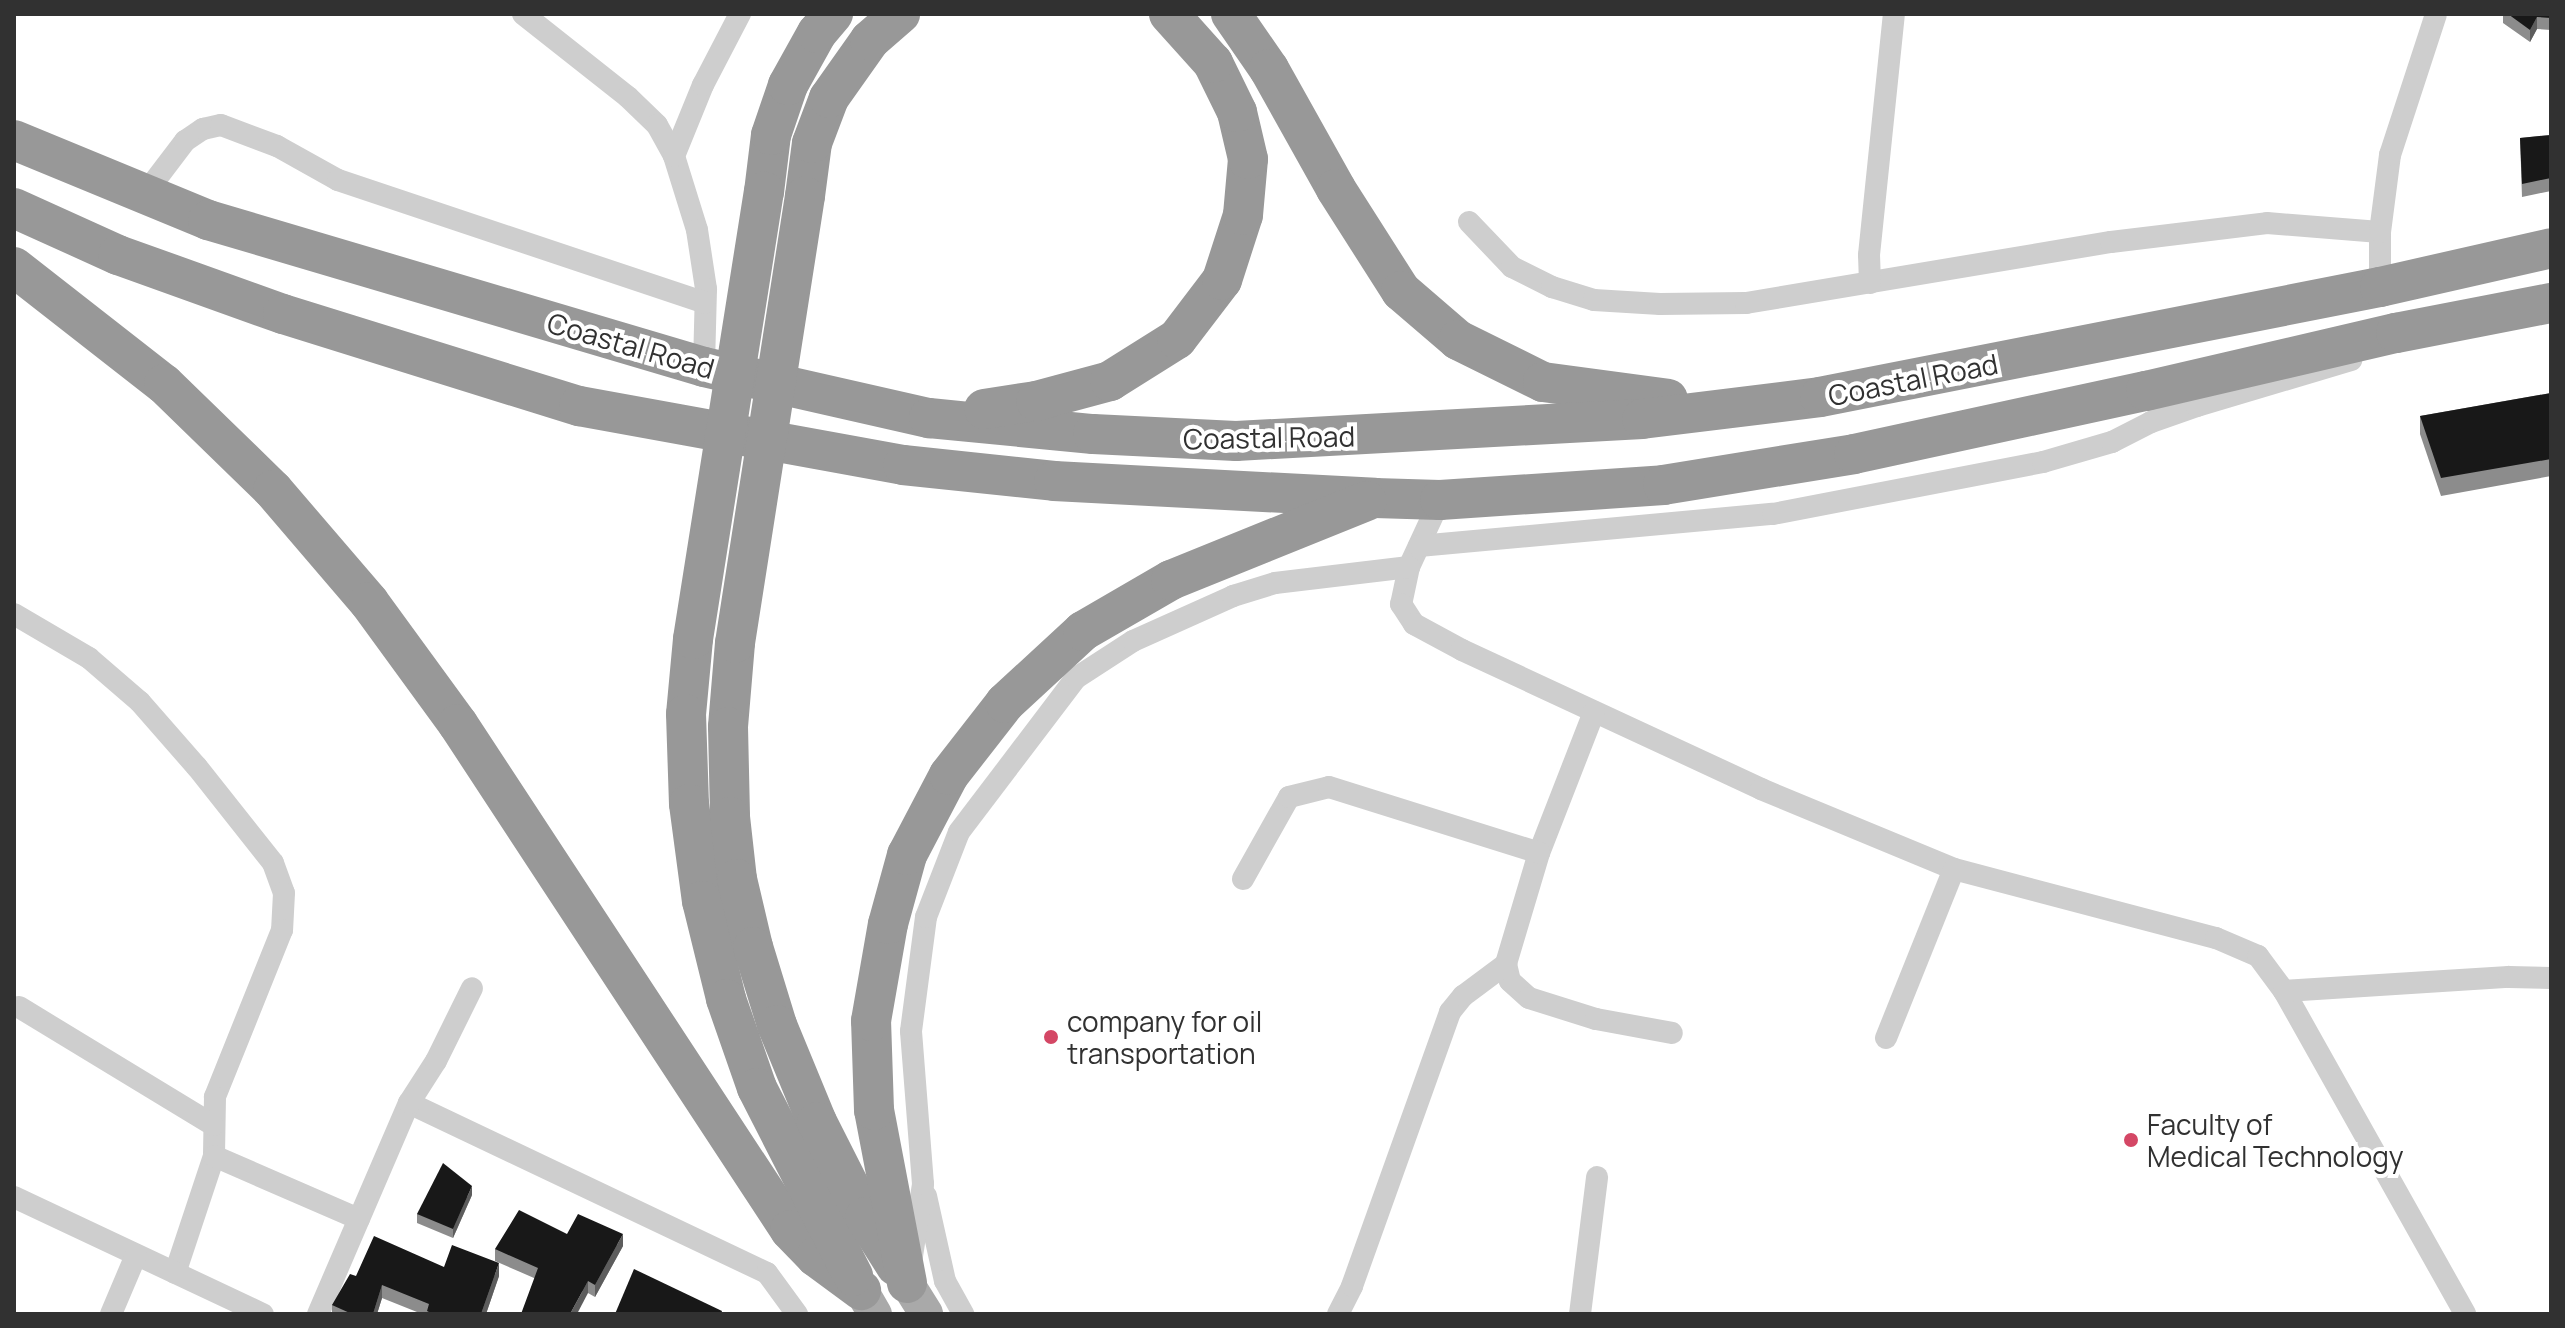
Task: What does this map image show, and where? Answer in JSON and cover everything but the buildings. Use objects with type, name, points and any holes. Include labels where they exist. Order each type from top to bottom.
[{"type":"highway","points":[[833,14],[817,33],[788,85],[771,135],[693,639],[686,714],[689,804],[702,901],[726,999],[757,1088],[868,1302]]},
{"type":"highway","points":[[900,14],[870,40],[829,98],[812,143],[735,643],[728,727],[730,817],[737,879],[753,947],[777,1025],[817,1122],[865,1217],[916,1298]]},
{"type":"highway","points":[[929,418],[1036,401],[1110,381],[1177,339],[1222,280],[1243,215],[1248,159],[1237,112],[1213,63],[1169,14]]},
{"type":"highway","points":[[1231,14],[1269,69],[1336,189],[1401,291],[1458,340],[1543,382],[1656,398],[1820,397]]},
{"type":"highway","name":"Coastal Road","points":[[14,140],[208,220],[704,367],[929,418],[1093,434],[1236,441],[1642,419],[1820,397],[2380,287],[2551,248]]},
{"type":"highway","name":"Coastal Road","points":[[14,208],[118,255],[283,314],[579,406],[903,465],[1054,481],[1375,498],[1440,500],[1663,485],[1839,456],[2146,391],[2396,333],[2551,303]]},
{"type":"highway","points":[[14,267],[164,384],[273,490],[369,602],[458,724],[790,1230],[868,1302]]},
{"type":"highway","points":[[916,1298],[874,1110],[871,1021],[888,924],[907,855],[949,775],[1005,703],[1083,631],[1171,580],[1375,498]]},
{"type":"street","points":[[674,156],[703,85],[740,14]]},
{"type":"street","points":[[1870,283],[1869,255],[1894,14]]},
{"type":"street","points":[[2380,287],[2380,232],[2390,155],[2436,14]]},
{"type":"street","points":[[540,19],[657,125],[674,156],[697,230],[705,303],[704,367]]},
{"type":"street","points":[[144,195],[185,141],[203,129],[221,125],[266,141],[338,180],[705,303]]},
{"type":"street","points":[[1469,222],[1512,267],[1552,287],[1594,300],[1746,303],[2111,242],[2235,226],[2267,223],[2380,232]]},
{"type":"street","points":[[1419,546],[1773,514],[2043,462],[2112,442],[2151,422],[2197,406],[2324,370],[2368,353],[2396,333]]},
{"type":"street","points":[[1440,500],[1409,567],[1401,604],[1414,624],[1761,789],[1954,869],[2216,938],[2258,956],[2284,991],[2465,1314]]},
{"type":"street","points":[[916,1298],[923,1184],[911,1031],[926,917],[959,832],[1076,678],[1133,641],[1233,596],[1275,583],[1409,567]]},
{"type":"street","points":[[14,614],[89,658],[140,702],[197,767],[273,863],[284,893],[282,930],[215,1097],[214,1156],[175,1273]]},
{"type":"street","points":[[1594,712],[1539,853],[1506,964],[1510,981],[1529,998],[1596,1019],[1672,1033]]},
{"type":"street","points":[[1243,879],[1289,797],[1310,789],[1329,787],[1539,853]]},
{"type":"street","points":[[1886,1038],[1954,869]]},
{"type":"street","points":[[1338,1314],[1352,1286],[1450,1012],[1463,996],[1506,964]]},
{"type":"street","points":[[2284,991],[2509,977],[2551,978]]},
{"type":"street","points":[[318,1314],[409,1103],[436,1061],[472,988]]},
{"type":"street","points":[[19,1007],[213,1125]]},
{"type":"street","points":[[409,1103],[767,1273],[797,1314]]},
{"type":"street","points":[[214,1156],[359,1219]]},
{"type":"street","points":[[1580,1314],[1597,1177]]},
{"type":"street","points":[[923,1184],[945,1281],[963,1314]]},
{"type":"street","points":[[14,1197],[263,1314]]},
{"type":"street","points":[[111,1314],[136,1255]]},
{"type":"place","name":"company for oil transportation","points":[[1051,1037]]},
{"type":"place","name":"Faculty of Medical Technology","points":[[2131,1140]]}]
